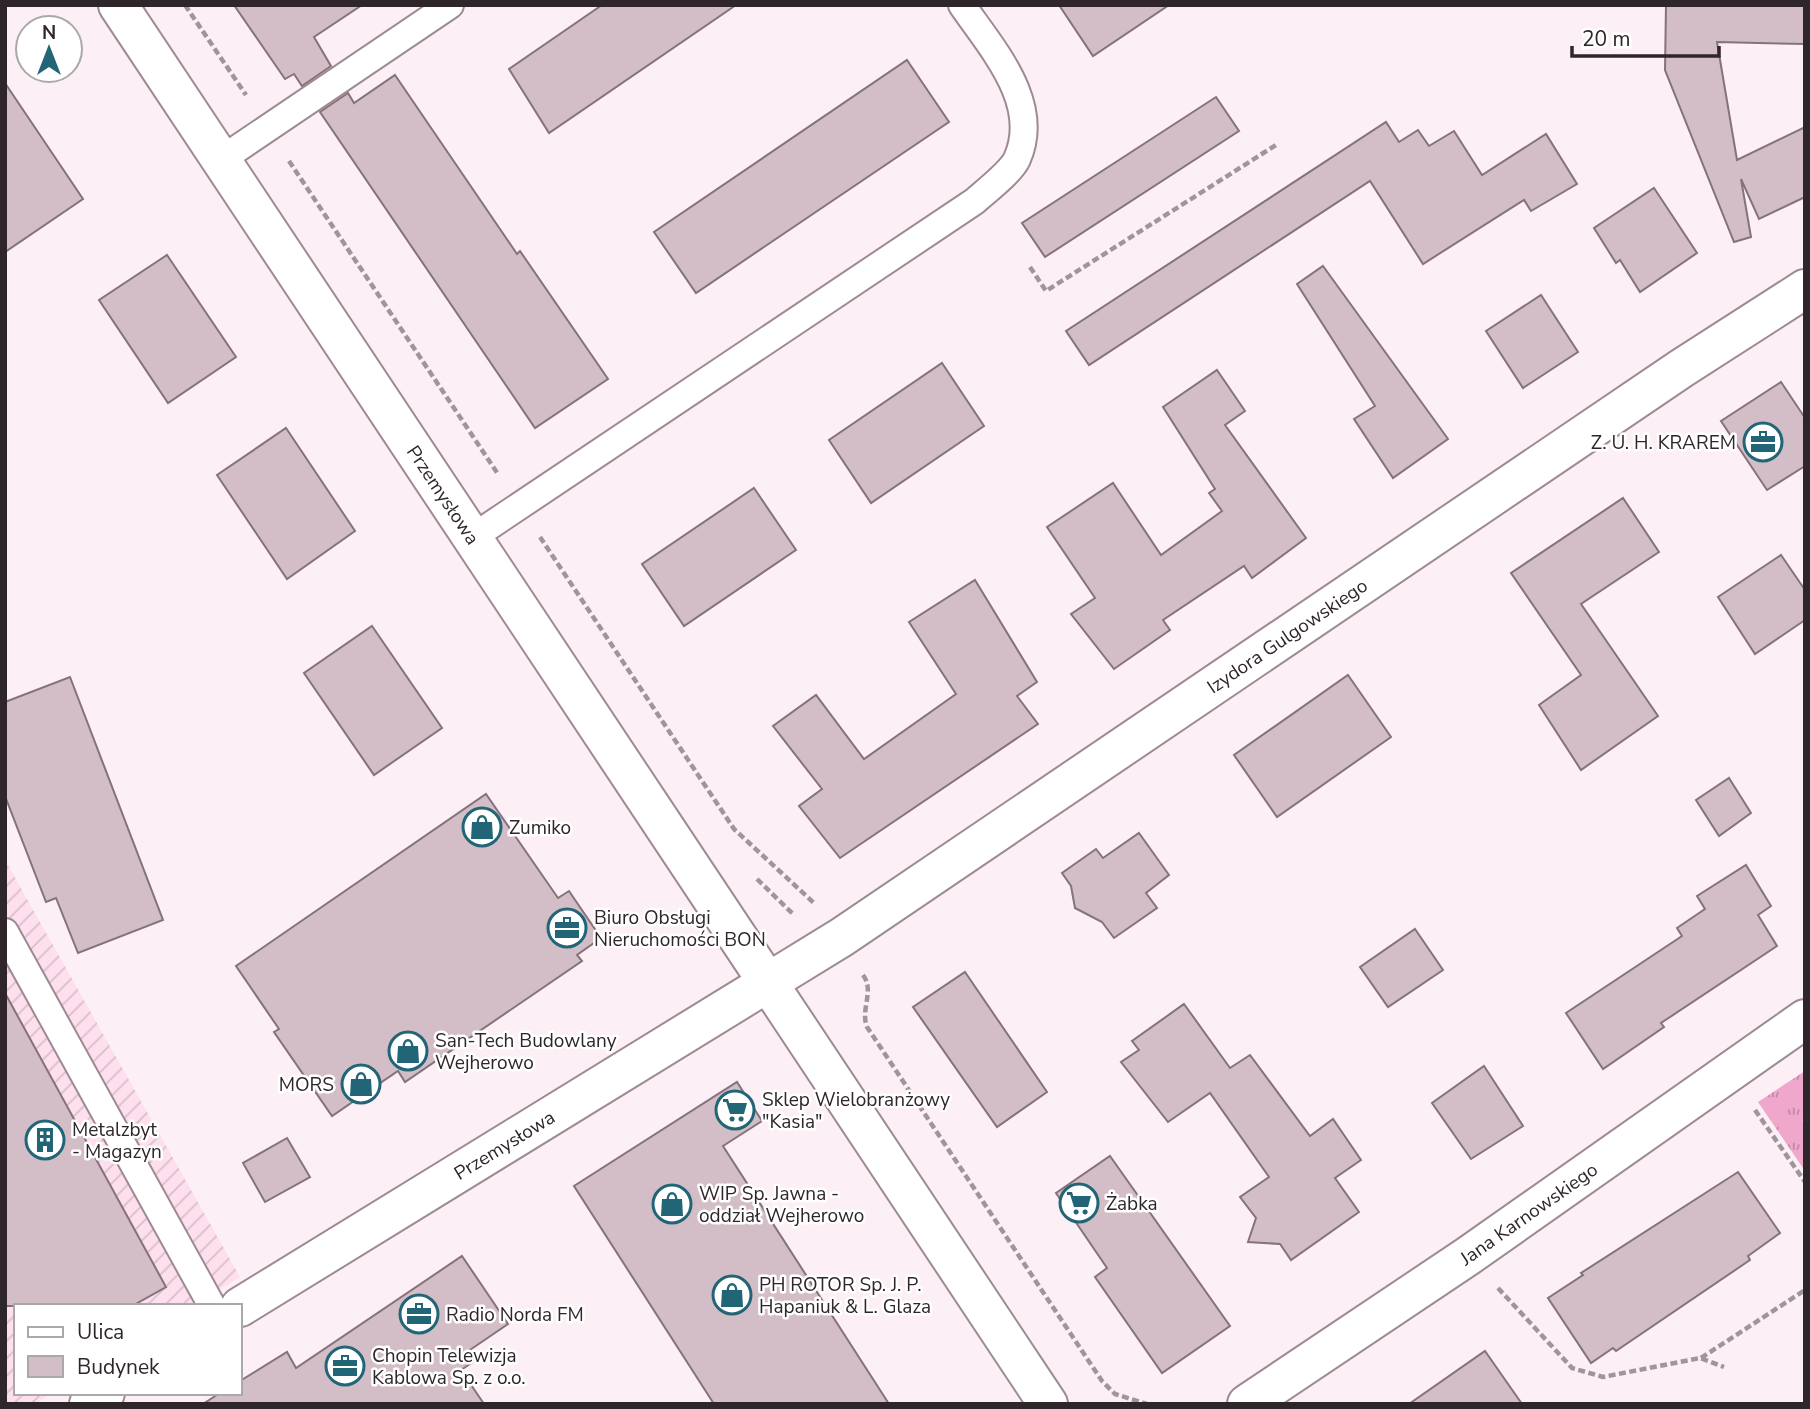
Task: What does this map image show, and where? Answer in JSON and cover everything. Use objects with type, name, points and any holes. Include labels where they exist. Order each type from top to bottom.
[{"type":"street","name":"Przemysłowa","points":[[118,5],[1048,1404]]},
{"type":"street","name":"Izydora Gulgowskiego","points":[[768,983],[842,937],[1682,368],[1805,289]]},
{"type":"street","name":"Przemysłowa","points":[[242,1306],[768,983]]},
{"type":"street","name":"Jana Karnowskiego","points":[[1247,1404],[1468,1256],[1805,1019]]},
{"type":"lane","points":[[222,159],[450,5]]},
{"type":"lane","points":[[473,537],[975,201],[1016,162],[1024,135],[1021,101],[1003,65],[962,5]]},
{"type":"lane","points":[[5,932],[211,1304]]},
{"type":"path","points":[[185,5],[734,829],[821,910]]},
{"type":"path","points":[[1030,267],[1046,290],[1276,145]]},
{"type":"path","points":[[860,971],[868,986],[864,1013],[867,1027],[1102,1381],[1115,1394],[1147,1404]]},
{"type":"path","points":[[1758,1115],[1805,1182]]},
{"type":"path","points":[[1468,1256],[1572,1368],[1603,1377],[1700,1358],[1805,1290]]},
{"type":"path","points":[[1700,1358],[1724,1367]]},
{"type":"shaded area","points":[[5,860],[240,1277],[196,1304],[14,1304],[14,1395],[49,1395],[35,1404],[5,1404]]},
{"type":"green space","points":[[1805,1071],[1805,1118],[1802,1120],[1805,1123],[1805,1171],[1758,1102]]},
{"type":"building","points":[[234,5],[362,5],[314,37],[331,66],[302,86],[294,74],[285,79]]},
{"type":"building","points":[[602,5],[736,5],[549,133],[509,69]]},
{"type":"building","points":[[1059,5],[1169,5],[1093,56]]},
{"type":"building","points":[[1666,5],[1805,5],[1805,44],[1717,42],[1737,160],[1805,127],[1805,197],[1759,219],[1741,179],[1751,237],[1734,242],[1665,70]]},
{"type":"building","points":[[907,60],[949,122],[696,293],[654,232]]},
{"type":"building","points":[[395,75],[517,254],[520,251],[608,379],[535,428],[320,112],[348,93],[354,103]]},
{"type":"building","points":[[5,83],[83,199],[5,252]]},
{"type":"building","points":[[1216,97],[1239,131],[1045,257],[1022,223]]},
{"type":"building","points":[[1386,122],[1399,142],[1418,130],[1429,146],[1454,131],[1482,175],[1546,134],[1577,184],[1531,211],[1524,200],[1423,264],[1370,181],[1089,365],[1066,331]]},
{"type":"building","points":[[1654,188],[1697,253],[1640,292],[1620,260],[1616,263],[1594,228]]},
{"type":"building","points":[[167,255],[236,357],[168,403],[99,300]]},
{"type":"building","points":[[1323,266],[1448,439],[1393,478],[1354,419],[1375,406],[1297,284]]},
{"type":"building","points":[[1541,295],[1578,352],[1523,388],[1486,331]]},
{"type":"building","points":[[942,363],[984,426],[871,503],[829,440]]},
{"type":"building","points":[[1217,370],[1245,411],[1225,425],[1306,538],[1252,578],[1244,566],[1163,620],[1170,630],[1114,669],[1071,614],[1095,598],[1047,527],[1113,483],[1161,555],[1222,511],[1209,493],[1215,489],[1163,407]]},
{"type":"building","points":[[1781,382],[1805,418],[1805,466],[1767,490],[1721,421]]},
{"type":"building","points":[[286,428],[355,531],[287,579],[217,475]]},
{"type":"building","points":[[754,488],[796,550],[684,626],[642,564]]},
{"type":"building","points":[[1623,498],[1659,552],[1581,604],[1658,716],[1581,770],[1539,705],[1581,675],[1511,573]]},
{"type":"building","points":[[1781,555],[1805,590],[1805,620],[1755,654],[1718,597]]},
{"type":"building","points":[[975,580],[1037,682],[1017,696],[1038,724],[840,858],[799,806],[822,789],[773,726],[816,695],[864,759],[956,694],[909,622]]},
{"type":"building","points":[[372,626],[442,728],[374,775],[304,673]]},
{"type":"building","points":[[1348,675],[1391,737],[1277,817],[1234,755]]},
{"type":"building","points":[[70,677],[163,920],[78,953],[56,898],[46,902],[5,796],[5,702]]},
{"type":"building","points":[[1729,778],[1751,813],[1719,836],[1696,800]]},
{"type":"building","points":[[486,794],[558,898],[569,891],[601,938],[577,955],[582,961],[405,1082],[398,1071],[332,1116],[274,1032],[279,1029],[236,966]]},
{"type":"building","points":[[1139,833],[1169,875],[1146,893],[1157,908],[1114,938],[1102,922],[1075,908],[1071,886],[1062,873],[1096,849],[1103,858]]},
{"type":"building","points":[[1746,865],[1771,906],[1758,915],[1777,946],[1661,1023],[1664,1027],[1603,1069],[1566,1013],[1682,936],[1677,928],[1705,909],[1697,896]]},
{"type":"building","points":[[1415,929],[1443,970],[1388,1007],[1360,967]]},
{"type":"building","points":[[965,972],[1047,1092],[997,1127],[913,1007]]},
{"type":"building","name":"Metalzbyt - Magazyn","points":[[5,993],[166,1287],[136,1304],[5,1306]]},
{"type":"building","points":[[1184,1004],[1230,1068],[1250,1055],[1310,1136],[1333,1119],[1361,1160],[1335,1178],[1359,1212],[1291,1260],[1280,1244],[1248,1242],[1256,1218],[1240,1197],[1269,1177],[1210,1093],[1168,1122],[1121,1062],[1139,1050],[1132,1041]]},
{"type":"building","points":[[1484,1066],[1523,1126],[1471,1159],[1432,1103]]},
{"type":"building","name":"PH ROTOR Sp. J. P. Hapaniuk & L. Glaza","points":[[737,1082],[762,1121],[723,1146],[889,1404],[714,1404],[574,1186]]},
{"type":"building","points":[[287,1138],[310,1177],[265,1202],[243,1163]]},
{"type":"building","points":[[1110,1156],[1230,1326],[1162,1373],[1095,1277],[1107,1268],[1056,1193]]},
{"type":"building","points":[[1738,1172],[1780,1233],[1748,1256],[1750,1260],[1616,1351],[1613,1348],[1591,1363],[1548,1298],[1583,1275],[1581,1273]]},
{"type":"building","points":[[462,1256],[508,1324],[464,1354],[473,1362],[461,1370],[484,1404],[203,1404],[217,1395],[242,1395],[242,1380],[287,1352],[296,1368]]},
{"type":"building","points":[[1485,1351],[1522,1404],[1409,1404]]},
{"type":"place","name":"Z. U. H. KRAREM","points":[[1763,442]]},
{"type":"place","name":"Zumiko","points":[[482,827]]},
{"type":"place","name":"Biuro Obsługi Nieruchomości BON","points":[[567,928]]},
{"type":"place","name":"San-Tech Budowlany Wejherowo","points":[[408,1051]]},
{"type":"place","name":"MORS","points":[[361,1084]]},
{"type":"place","name":"Sklep Wielobranżowy \"Kasia\"","points":[[735,1110]]},
{"type":"place","name":"Metalzbyt - Magazyn","points":[[45,1140]]},
{"type":"place","name":"Żabka","points":[[1079,1203]]},
{"type":"place","name":"WIP Sp. Jawna - oddział Wejherowo","points":[[672,1204]]},
{"type":"place","name":"PH ROTOR Sp. J. P. Hapaniuk & L. Glaza","points":[[732,1295]]},
{"type":"place","name":"Radio Norda FM","points":[[419,1314]]},
{"type":"place","name":"Chopin Telewizja Kablowa Sp. z o.o.","points":[[345,1366]]}]
